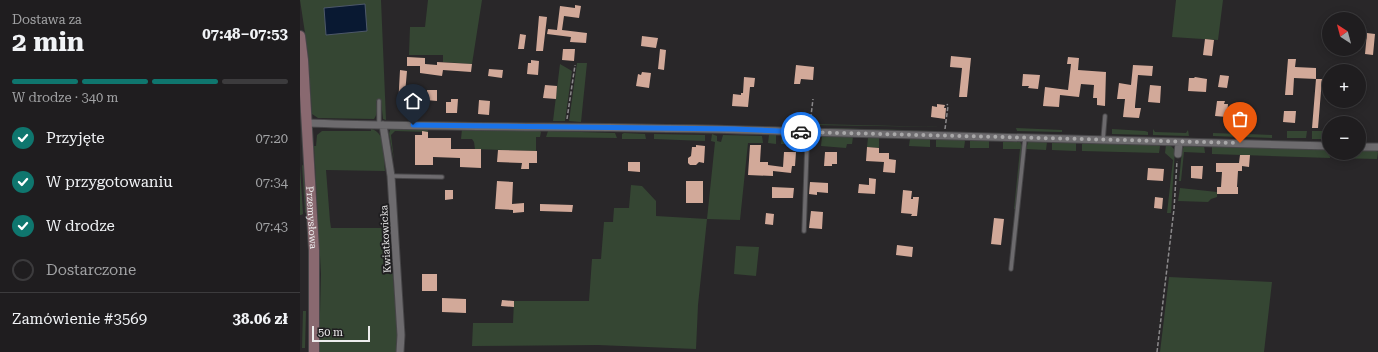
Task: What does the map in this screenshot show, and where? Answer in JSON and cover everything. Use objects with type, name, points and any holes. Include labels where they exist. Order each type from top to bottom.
[{"type":"main road","name":"Przemysłowa","points":[[300,36],[303,60],[314,250],[314,352]]},
{"type":"street","points":[[306,123],[734,129],[1322,146]]},
{"type":"street","name":"Kwiatkowicka","points":[[381,125],[392,176],[401,335],[400,352]]},
{"type":"street","points":[[1178,154],[1179,142]]},
{"type":"street","points":[[1366,147],[1378,147]]},
{"type":"lane","points":[[379,101],[381,125]]},
{"type":"lane","points":[[1103,140],[1105,116]]},
{"type":"lane","points":[[804,231],[808,132]]},
{"type":"lane","points":[[1010,269],[1025,137]]},
{"type":"lane","points":[[392,176],[442,177]]},
{"type":"path","points":[[566,127],[575,65]]},
{"type":"path","points":[[808,132],[813,99]]},
{"type":"path","points":[[944,135],[947,104]]},
{"type":"path","points":[[1157,352],[1174,209],[1178,154]]},
{"type":"green space","points":[[300,0],[381,0],[386,120],[383,119],[381,101],[376,101],[377,113],[374,119],[318,118],[312,114],[308,53]]},
{"type":"green space","points":[[428,0],[482,0],[472,64],[443,62],[443,55],[409,55],[410,27],[425,27]]},
{"type":"green space","points":[[1176,0],[1223,0],[1218,40],[1172,37]]},
{"type":"green space","points":[[577,63],[587,63],[581,122],[569,121]]},
{"type":"green space","points":[[560,64],[572,71],[565,121],[553,121]]},
{"type":"green space","points":[[812,124],[943,127],[811,125]]},
{"type":"green space","points":[[395,128],[428,130],[428,132],[395,131],[391,135],[394,160],[389,134],[390,130]]},
{"type":"green space","points":[[829,128],[943,131],[829,129]]},
{"type":"green space","points":[[1016,128],[1062,130],[1062,132],[1017,131]]},
{"type":"green space","points":[[371,129],[380,135],[384,146],[385,171],[326,170],[330,221],[331,228],[389,228],[398,339],[397,352],[319,352],[321,274],[314,146],[316,146],[317,135],[322,131],[371,131]]},
{"type":"green space","points":[[462,129],[541,132],[540,137],[536,137],[536,151],[475,149],[472,139],[461,139]]},
{"type":"green space","points":[[1112,129],[1145,131],[1148,132],[1148,135],[1112,134]]},
{"type":"green space","points":[[1153,129],[1155,132],[1186,133],[1188,130],[1189,136],[1153,135]]},
{"type":"green space","points":[[548,131],[615,133],[617,138],[546,137]]},
{"type":"green space","points":[[1287,131],[1307,131],[1306,138],[1287,138]]},
{"type":"green space","points":[[1312,131],[1322,131],[1322,139],[1312,139]]},
{"type":"green space","points":[[1213,133],[1241,134],[1241,137],[1213,136]]},
{"type":"green space","points":[[622,134],[645,134],[646,139],[622,139]]},
{"type":"green space","points":[[654,134],[705,135],[705,141],[654,139]]},
{"type":"green space","points":[[712,134],[717,136],[717,141],[721,142],[723,135],[762,136],[763,143],[748,143],[740,220],[707,219],[715,142],[711,141]]},
{"type":"green space","points":[[1247,134],[1272,135],[1272,138],[1246,137]]},
{"type":"green space","points":[[769,135],[776,135],[776,144],[768,143]]},
{"type":"green space","points":[[782,135],[794,136],[794,144],[781,144]]},
{"type":"green space","points":[[810,136],[816,136],[816,145],[809,145]]},
{"type":"green space","points":[[822,136],[853,137],[852,144],[847,144],[846,148],[821,146]]},
{"type":"green space","points":[[879,137],[879,148],[867,147],[868,138]]},
{"type":"green space","points":[[911,138],[930,138],[930,147],[909,146]]},
{"type":"green space","points":[[936,139],[964,140],[964,148],[936,147]]},
{"type":"green space","points":[[972,139],[989,140],[989,148],[970,148],[970,141]]},
{"type":"green space","points":[[1020,141],[1022,146],[1015,209],[1020,149],[1003,149],[1003,142]]},
{"type":"green space","points":[[1028,142],[1047,142],[1046,150],[1026,149]]},
{"type":"green space","points":[[1052,143],[1076,143],[1076,151],[1052,150]]},
{"type":"green space","points":[[1082,144],[1160,146],[1159,153],[1082,151]]},
{"type":"green space","points":[[1166,145],[1171,146],[1175,150],[1171,213],[1167,213],[1173,160],[1165,153]]},
{"type":"green space","points":[[1184,146],[1204,146],[1205,153],[1184,152],[1181,181],[1179,181],[1182,150]]},
{"type":"green space","points":[[1212,147],[1322,150],[1322,158],[1212,154]]},
{"type":"green space","points":[[1366,150],[1378,152],[1377,159],[1366,159]]},
{"type":"green space","points":[[302,165],[304,166],[307,212],[305,213]]},
{"type":"green space","points":[[300,166],[303,214],[301,215],[300,215]]},
{"type":"green space","points":[[631,185],[642,186],[656,201],[656,216],[707,219],[698,305],[696,349],[598,345],[472,346],[473,323],[513,323],[514,301],[589,301],[592,259],[601,259],[604,222],[613,222],[614,208],[629,208]]},
{"type":"green space","points":[[1180,188],[1217,192],[1217,197],[1208,202],[1178,201]]},
{"type":"green space","points":[[736,246],[759,247],[756,276],[734,274]]},
{"type":"green space","points":[[1169,277],[1272,282],[1264,352],[1160,352]]},
{"type":"green space","points":[[303,311],[306,311],[305,348],[302,348]]},
{"type":"water","points":[[365,4],[367,31],[326,35],[324,8]]},
{"type":"building","points":[[575,5],[581,6],[579,18],[564,16],[562,30],[587,33],[586,43],[570,42],[571,37],[547,34],[548,29],[557,30],[560,6],[575,8]]},
{"type":"building","points":[[539,16],[547,17],[543,51],[536,51]]},
{"type":"building","points":[[1367,33],[1375,34],[1373,55],[1366,54]]},
{"type":"building","points":[[520,34],[526,35],[524,49],[518,49]]},
{"type":"building","points":[[642,36],[658,38],[656,48],[641,46]]},
{"type":"building","points":[[1205,39],[1214,40],[1212,56],[1203,55]]},
{"type":"building","points":[[563,49],[575,49],[574,61],[562,60]]},
{"type":"building","points":[[660,49],[666,50],[664,70],[658,69]]},
{"type":"building","points":[[951,56],[971,58],[967,97],[959,97],[962,68],[950,67]]},
{"type":"building","points":[[407,57],[425,58],[425,64],[437,65],[437,62],[472,64],[471,72],[443,70],[442,76],[420,73],[420,66],[407,66]]},
{"type":"building","points":[[1068,57],[1079,58],[1078,70],[1106,72],[1105,106],[1097,105],[1097,98],[1093,98],[1094,85],[1081,84],[1079,97],[1060,95],[1059,107],[1043,106],[1045,87],[1068,90],[1071,64],[1067,64]]},
{"type":"building","points":[[1288,59],[1296,59],[1295,67],[1316,68],[1316,79],[1294,78],[1293,95],[1285,95]]},
{"type":"building","points":[[531,60],[539,61],[538,75],[527,74],[528,63],[531,63]]},
{"type":"building","points":[[796,65],[814,67],[813,80],[801,79],[800,84],[794,84]]},
{"type":"building","points":[[1133,65],[1153,66],[1152,76],[1138,75],[1135,108],[1141,108],[1139,118],[1123,117],[1125,99],[1117,99],[1119,83],[1131,85]]},
{"type":"building","points":[[489,69],[503,70],[502,78],[488,76]]},
{"type":"building","points":[[400,70],[407,71],[405,94],[410,94],[410,108],[398,107]]},
{"type":"building","points":[[642,72],[651,73],[649,88],[636,86],[638,74],[641,75]]},
{"type":"building","points":[[1023,74],[1040,75],[1038,89],[1028,88],[1029,86],[1022,86]]},
{"type":"building","points":[[1220,75],[1229,76],[1227,88],[1218,87]]},
{"type":"building","points":[[744,77],[755,78],[754,87],[750,87],[748,107],[732,106],[733,94],[741,95],[741,93],[743,93]]},
{"type":"building","points":[[1195,77],[1207,79],[1206,92],[1188,91],[1189,78]]},
{"type":"building","points":[[1316,79],[1322,79],[1318,128],[1312,128]]},
{"type":"building","points":[[545,85],[557,86],[556,99],[543,98]]},
{"type":"building","points":[[1150,85],[1161,86],[1160,103],[1148,102]]},
{"type":"building","points":[[427,90],[437,90],[437,101],[426,100]]},
{"type":"building","points":[[451,99],[458,99],[457,113],[446,113],[446,102],[451,102]]},
{"type":"building","points":[[479,100],[490,101],[489,115],[478,114]]},
{"type":"building","points":[[1217,101],[1225,101],[1224,104],[1228,104],[1227,117],[1215,116]]},
{"type":"building","points":[[937,104],[945,105],[945,119],[931,117],[932,106],[937,107]]},
{"type":"building","points":[[1284,111],[1296,111],[1295,123],[1283,122]]},
{"type":"building","points":[[422,131],[428,132],[428,138],[451,138],[451,149],[481,149],[481,168],[460,167],[460,158],[433,157],[433,165],[415,165],[415,135],[422,135]]},
{"type":"building","points":[[696,145],[705,146],[704,163],[699,162],[696,165],[690,165],[688,163],[688,158],[691,156],[692,147],[696,147]]},
{"type":"building","points":[[750,145],[761,145],[760,162],[768,162],[768,165],[783,167],[784,152],[796,152],[795,166],[792,166],[791,173],[773,171],[773,176],[748,175]]},
{"type":"building","points":[[867,147],[879,148],[879,153],[889,153],[889,159],[896,160],[895,173],[883,172],[884,162],[866,161]]},
{"type":"building","points":[[498,150],[537,151],[537,163],[529,163],[529,169],[521,169],[522,163],[497,162]]},
{"type":"building","points":[[825,152],[837,152],[837,164],[832,164],[832,166],[824,166]]},
{"type":"building","points":[[1240,155],[1250,155],[1249,167],[1242,166],[1242,171],[1238,171],[1238,194],[1217,194],[1217,187],[1221,187],[1222,172],[1216,172],[1216,163],[1239,163]]},
{"type":"building","points":[[628,162],[640,162],[640,172],[628,171]]},
{"type":"building","points":[[1191,166],[1203,166],[1202,179],[1191,178]]},
{"type":"building","points":[[1148,168],[1164,169],[1163,181],[1147,180]]},
{"type":"building","points":[[869,178],[876,179],[875,194],[858,193],[859,184],[869,185]]},
{"type":"building","points":[[497,181],[513,182],[512,204],[524,203],[524,212],[513,213],[513,210],[495,209]]},
{"type":"building","points":[[686,181],[703,181],[703,203],[686,203]]},
{"type":"building","points":[[810,182],[828,183],[828,193],[817,192],[817,195],[809,194]]},
{"type":"building","points":[[772,187],[794,188],[793,198],[772,198]]},
{"type":"building","points":[[445,190],[453,190],[453,199],[445,200]]},
{"type":"building","points":[[903,190],[912,191],[911,199],[913,199],[913,197],[919,197],[917,216],[901,213]]},
{"type":"building","points":[[1155,197],[1163,198],[1162,209],[1154,208]]},
{"type":"building","points":[[540,204],[573,205],[572,212],[540,211]]},
{"type":"building","points":[[811,211],[823,212],[822,229],[809,228]]},
{"type":"building","points":[[766,213],[774,214],[773,225],[765,224]]},
{"type":"building","points":[[994,218],[1004,219],[1001,245],[991,244]]},
{"type":"building","points":[[897,245],[913,247],[912,257],[896,255]]},
{"type":"building","points":[[422,274],[437,274],[437,291],[422,291]]},
{"type":"building","points":[[442,298],[466,299],[466,313],[442,312]]},
{"type":"building","points":[[502,300],[514,301],[514,307],[501,306]]},
{"type":"way so far","points":[[801,132],[1240,143]]},
{"type":"route","points":[[413,125],[734,129],[801,132]]}]
